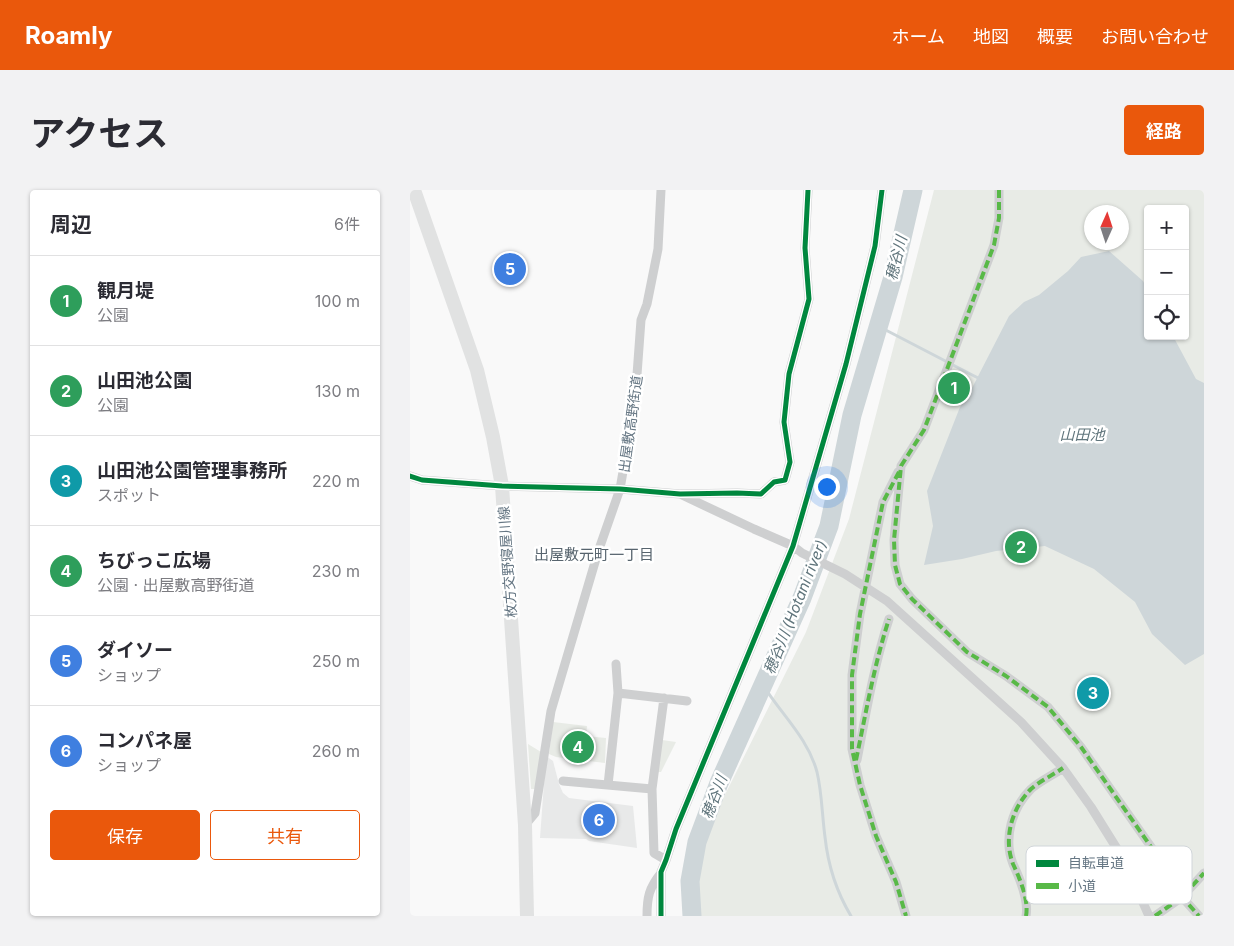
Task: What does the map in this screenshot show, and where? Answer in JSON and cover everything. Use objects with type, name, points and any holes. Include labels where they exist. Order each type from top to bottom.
[{"type":"main road","name":"枚方交野寝屋川線","points":[[414,190],[477,370],[493,437],[502,486],[525,825],[527,916]]},
{"type":"street","name":"出屋敷高野街道","points":[[525,825],[535,813],[551,711],[598,552],[620,489],[635,402],[641,320],[647,304],[658,249],[661,190]]},
{"type":"street","points":[[410,476],[422,480],[502,486],[620,489],[680,494],[737,492],[761,494],[774,482],[785,480],[790,462],[784,422],[789,374],[809,299],[805,248],[808,190]]},
{"type":"street","points":[[647,916],[647,900],[651,886],[661,872],[676,829],[794,546],[846,364],[876,246],[882,190]]},
{"type":"street","points":[[906,916],[896,882],[870,819],[860,785],[852,749],[852,675],[860,614],[883,502],[901,466],[924,430],[994,245],[999,218],[1000,190]]},
{"type":"street","points":[[901,466],[894,540],[895,565],[900,584],[912,599],[967,652],[1006,676],[1048,707],[1081,748],[1150,846]]},
{"type":"street","points":[[680,494],[794,546],[802,553],[887,600],[1021,722],[1064,768],[1115,846]]},
{"type":"street","points":[[856,763],[872,681],[889,619]]},
{"type":"street","points":[[608,785],[618,693],[616,664]]},
{"type":"street","points":[[618,693],[687,701]]},
{"type":"street","points":[[664,698],[652,790],[654,853],[666,860]]},
{"type":"street","points":[[1026,916],[1021,884],[1010,856],[1009,829],[1017,807],[1032,788],[1064,768]]},
{"type":"street","points":[[563,781],[652,790]]},
{"type":"street","points":[[661,872],[661,916]]},
{"type":"street","points":[[1192,886],[1204,873]]},
{"type":"street","points":[[1143,904],[1148,916]]},
{"type":"street","points":[[1155,916],[1172,904]]},
{"type":"street","points":[[1188,904],[1199,916]]},
{"type":"shaded area","points":[[934,190],[1204,190],[1204,916],[697,916],[695,886],[704,837],[806,632],[849,519]]},
{"type":"shaded area","points":[[553,722],[587,726],[586,736],[606,738],[605,763],[556,757],[549,754]]},
{"type":"shaded area","points":[[662,740],[676,742],[661,772],[658,772]]},
{"type":"shaded area","points":[[528,744],[541,752],[536,789],[531,789]]},
{"type":"shaded area","points":[[546,756],[553,761],[559,784],[563,793],[569,798],[633,806],[637,848],[586,839],[540,838]]},
{"type":"water","name":"山田池","points":[[1109,251],[1143,281],[1144,340],[1175,340],[1196,379],[1204,383],[1204,654],[1185,665],[1152,634],[1135,602],[1094,569],[1045,546],[996,551],[924,565],[933,526],[927,491],[960,407],[972,388],[1009,316],[1024,302],[1039,295],[1068,271],[1081,257]]},
{"type":"waterway","name":"穂谷川 (Hotani river)","points":[[692,916],[690,881],[697,842],[719,783],[802,598],[829,526],[852,415],[893,277],[913,190]]},
{"type":"waterway","points":[[878,326],[980,379]]},
{"type":"waterway","points":[[763,685],[801,737],[813,760],[819,780],[826,847],[831,868],[841,897],[851,916]]},
{"type":"marked path","points":[[999,190],[999,218],[994,245],[924,430],[901,466],[894,540],[895,565],[900,584],[912,599],[967,652],[1006,676],[1048,707],[1081,747],[1150,846]]},
{"type":"marked path","points":[[899,472],[883,502],[860,614],[852,675],[852,749],[860,785],[876,836],[896,882],[906,916]]},
{"type":"marked path","points":[[856,760],[875,671],[889,619]]},
{"type":"marked path","points":[[1026,903],[1010,854],[1009,834],[1011,824],[1019,805],[1031,789],[1063,768]]},
{"type":"marked path","points":[[1192,886],[1204,873]]},
{"type":"marked path","points":[[1026,904],[1026,916]]},
{"type":"marked path","points":[[1155,916],[1172,904]]},
{"type":"marked path","points":[[1188,904],[1199,916]]},
{"type":"cycle path","points":[[410,476],[422,480],[502,486],[620,489],[680,494],[761,494],[774,482],[785,480],[790,462],[784,422],[789,374],[809,299],[805,248],[808,190]]},
{"type":"cycle path","points":[[661,916],[661,872],[676,829],[793,546],[846,364],[875,246],[882,190]]},
{"type":"place","name":"ダイソー","points":[[510,269]]},
{"type":"place","name":"観月堤","points":[[954,388]]},
{"type":"place","name":"山田池公園","points":[[1021,547]]},
{"type":"place","name":"山田池公園管理事務所","points":[[1093,693]]},
{"type":"place","name":"ちびっこ広場","points":[[578,747]]},
{"type":"place","name":"コンパネ屋","points":[[599,820]]},
{"type":"district","name":"出屋敷元町一丁目","points":[[594,554]]},
{"type":"water label","name":"穂谷川","points":[[896,258]]},
{"type":"water label","name":"穂谷川","points":[[714,797]]}]
